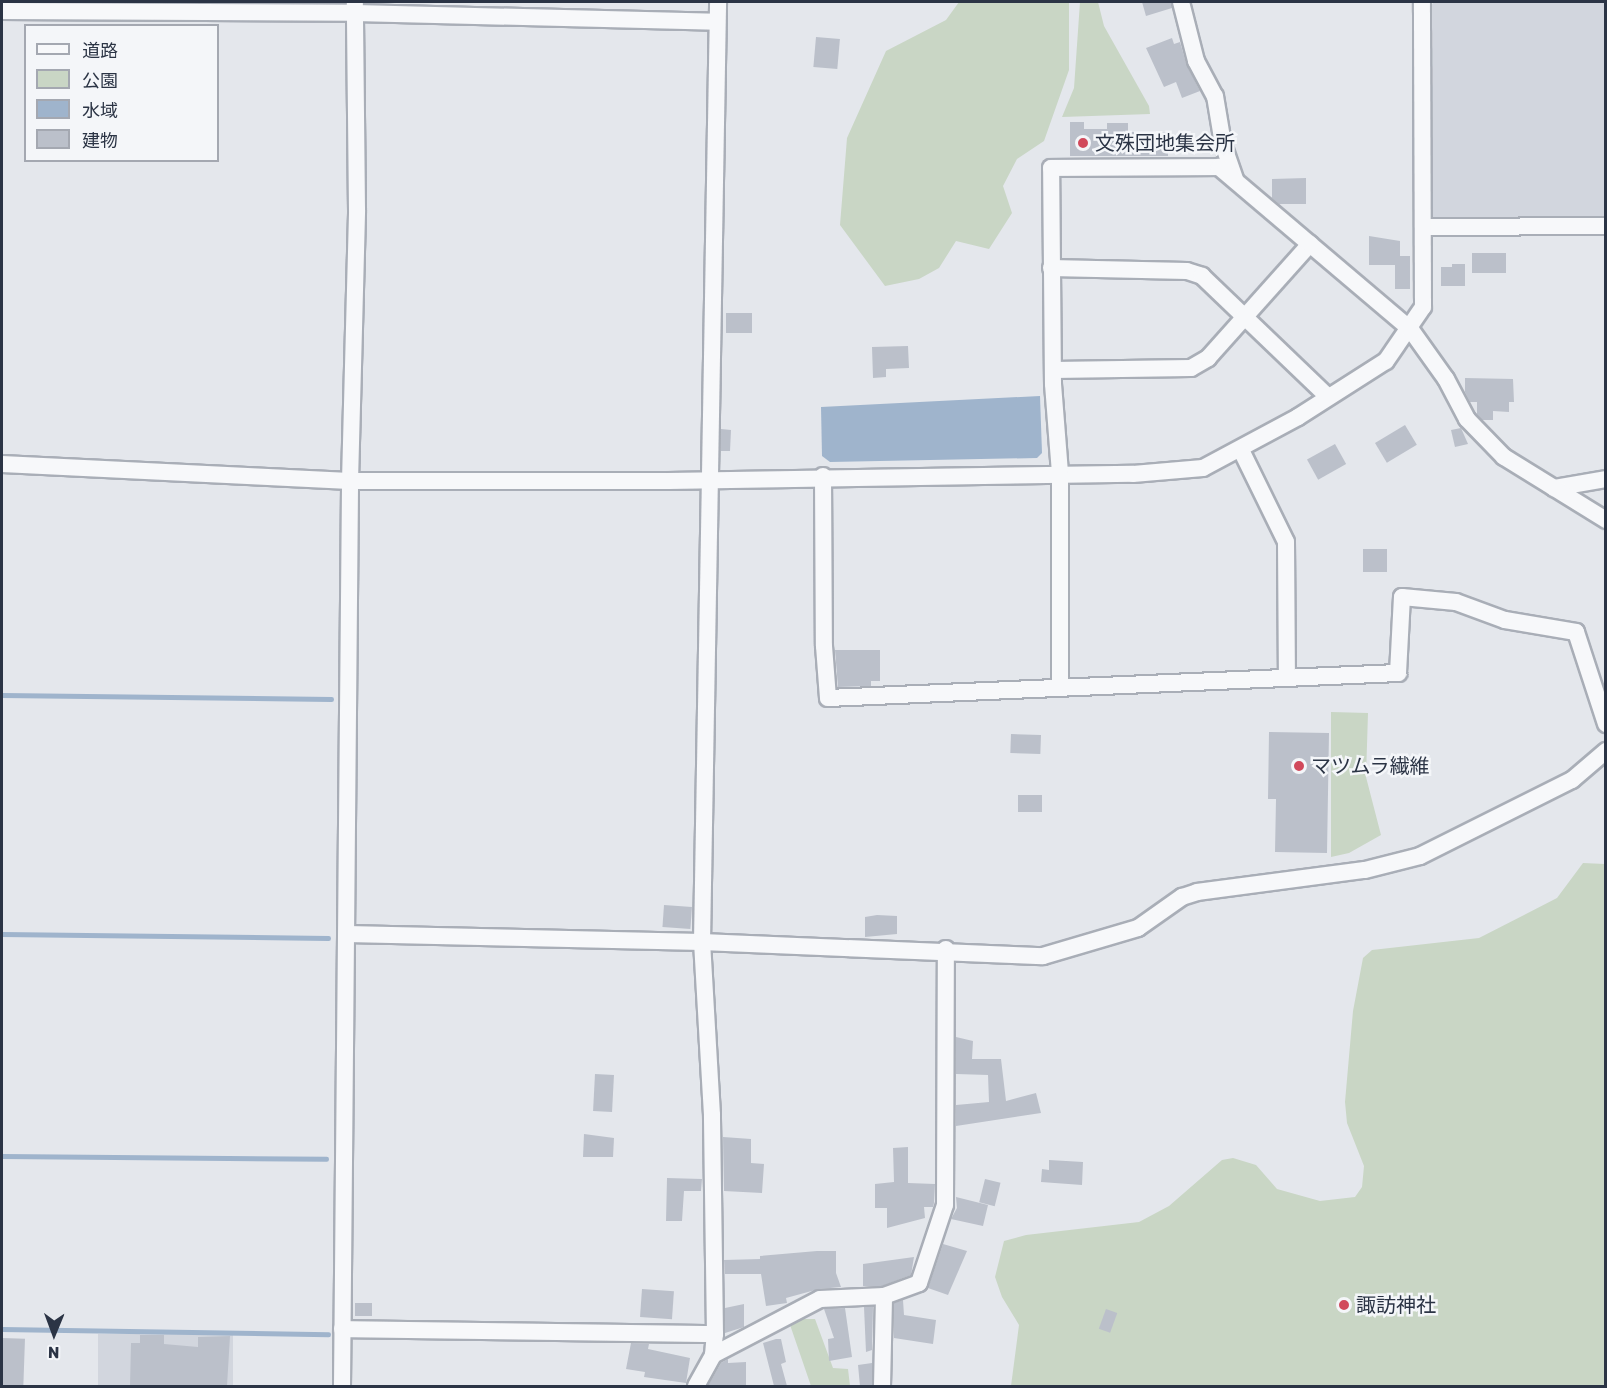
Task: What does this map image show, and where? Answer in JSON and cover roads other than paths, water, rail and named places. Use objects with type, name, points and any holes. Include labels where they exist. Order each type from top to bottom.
[{"type":"street","points":[[696,1386],[713,1355],[715,1334],[712,1115],[702,942],[718,2]]},
{"type":"street","points":[[1181,2],[1196,61],[1215,96],[1223,144],[1237,183]]},
{"type":"street","points":[[2,464],[350,481],[710,480],[823,476],[1192,471],[1220,462],[1386,361],[1411,330],[1423,307],[1426,227],[1422,2]]},
{"type":"street","points":[[2,11],[63,7],[355,7],[716,22]]},
{"type":"street","points":[[342,1386],[350,481],[357,210],[355,7]]},
{"type":"street","points":[[1059,688],[1060,473],[1053,370],[1051,168],[1219,167],[1411,330],[1481,436],[1504,458],[1605,520]]},
{"type":"street","points":[[1426,227],[1605,226]]},
{"type":"street","points":[[1053,370],[1191,368],[1208,358],[1310,244]]},
{"type":"street","points":[[1051,268],[1187,270],[1202,276],[1327,396]]},
{"type":"street","points":[[1241,450],[1286,542],[1287,677]]},
{"type":"street","points":[[823,476],[824,646],[828,698],[1398,673],[1402,597],[1456,602],[1505,620],[1576,632],[1605,724]]},
{"type":"street","points":[[1554,488],[1605,479]]},
{"type":"street","points":[[347,934],[946,949],[1043,956],[1138,928],[1182,897],[1197,892],[1365,870],[1420,856],[1572,780],[1605,750]]},
{"type":"street","points":[[713,1355],[820,1299],[884,1296],[919,1283],[945,1205],[946,949]]},
{"type":"street","points":[[882,1386],[884,1296]]},
{"type":"street","points":[[342,1329],[715,1334]]},
{"type":"water","points":[[1040,396],[1042,453],[1037,458],[830,462],[822,456],[821,407]]},
{"type":"waterway","points":[[2,695],[331,699]]},
{"type":"waterway","points":[[2,934],[328,938]]},
{"type":"waterway","points":[[2,1156],[326,1159]]},
{"type":"waterway","points":[[2,1329],[328,1334]]},
{"type":"place","name":"文殊団地集会所","points":[[1083,143]]},
{"type":"place","name":"マツムラ繊維","points":[[1299,766]]},
{"type":"place","name":"諏訪神社","points":[[1344,1305]]}]
